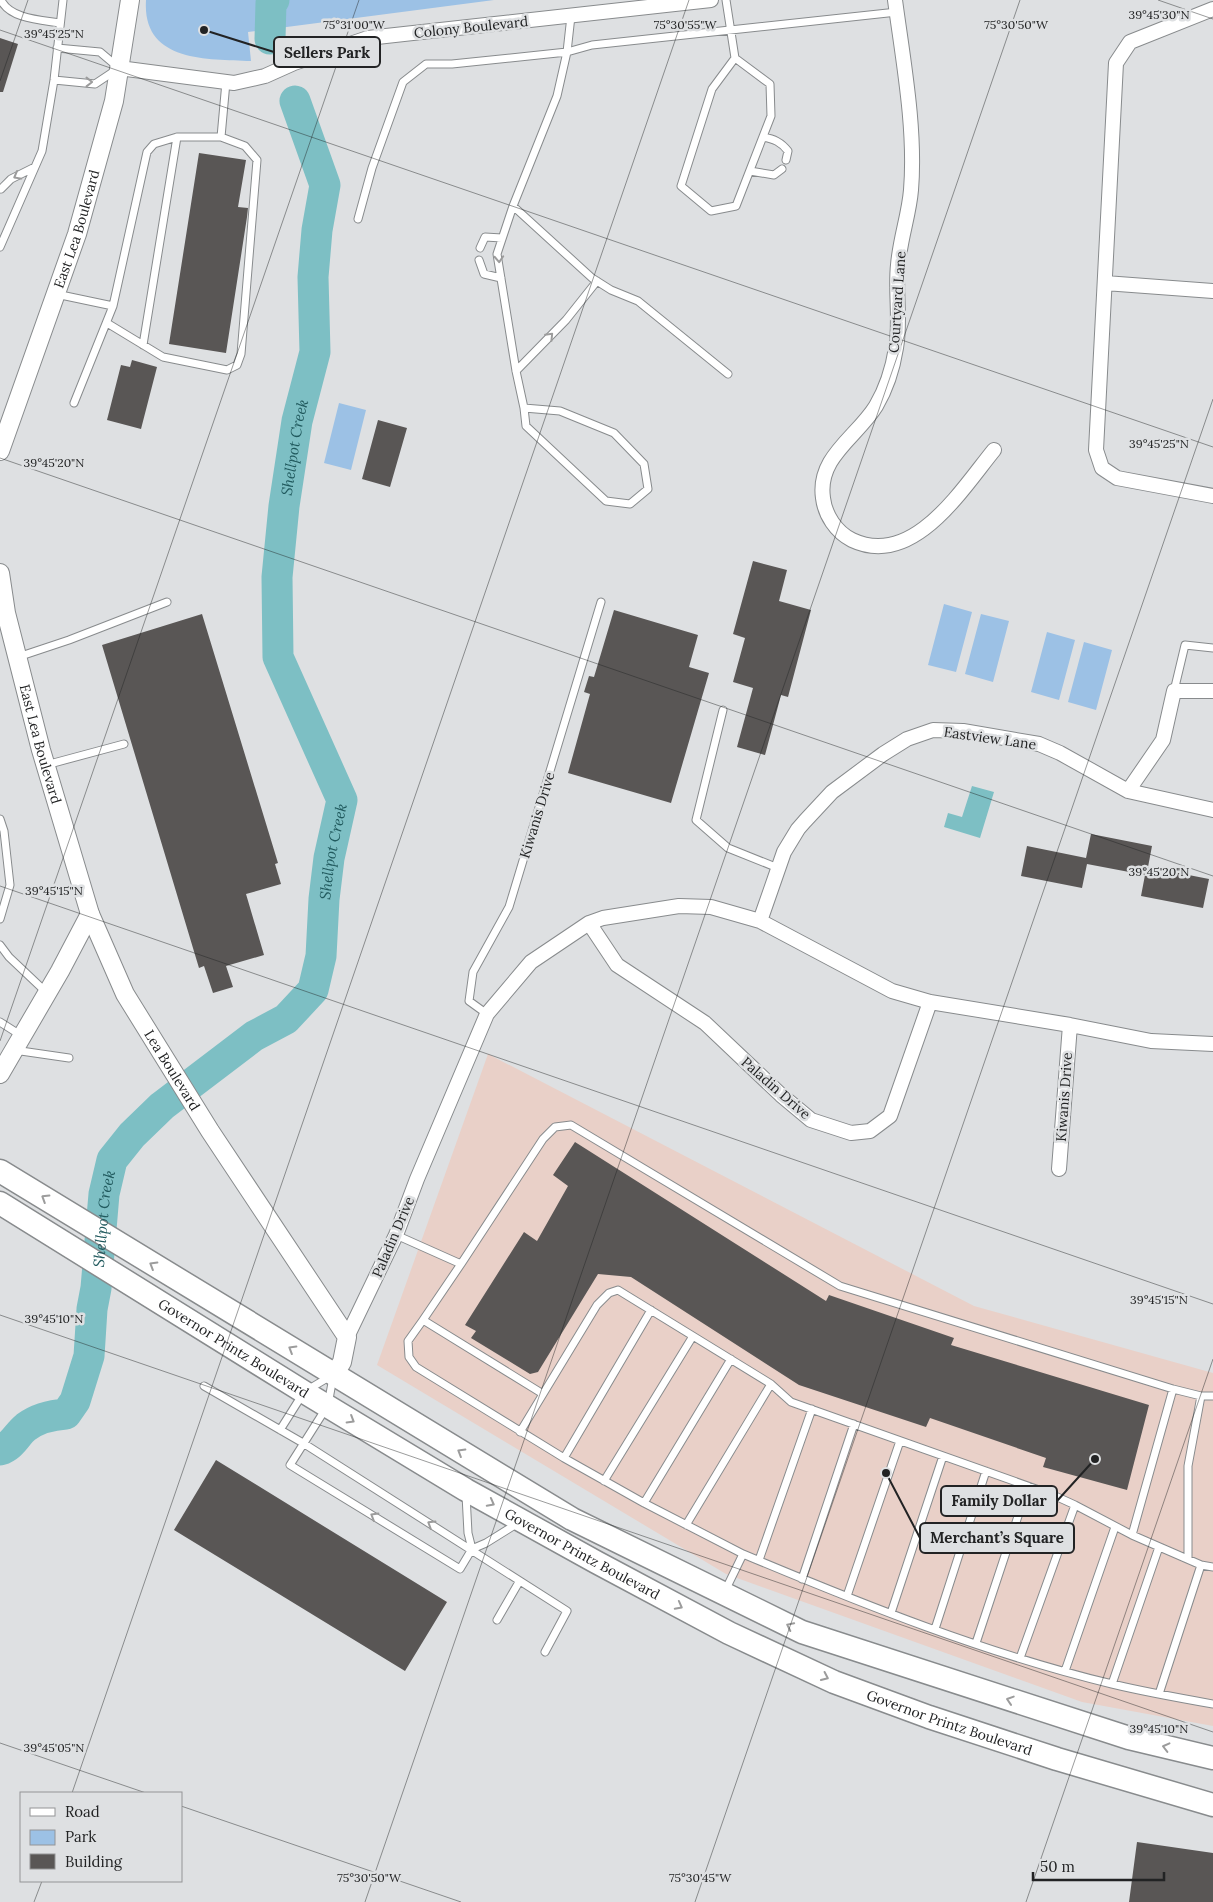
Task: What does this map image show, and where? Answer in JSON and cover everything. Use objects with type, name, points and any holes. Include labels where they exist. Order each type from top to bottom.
[{"type":"main road","name":"Governor Printz Boulevard","points":[[0,1171],[572,1519],[723,1594],[802,1632],[1129,1738],[1213,1758]]},
{"type":"main road","name":"Governor Printz Boulevard","points":[[0,1203],[304,1392],[466,1490],[729,1633],[834,1682],[930,1717],[1057,1759],[1213,1804]]},
{"type":"main road","points":[[523,1520],[541,1517],[581,1537],[622,1561],[705,1599],[723,1594]]},
{"type":"street","name":"East Lea Boulevard","points":[[0,451],[77,234],[114,101],[130,0]]},
{"type":"street","name":"Colony Boulevard","points":[[119,68],[234,83],[265,76],[294,63],[368,38],[571,16],[675,2],[711,0]]},
{"type":"street","name":"Courtyard Lane","points":[[896,6],[908,110],[912,165],[911,192],[898,264],[897,347],[885,386],[876,406],[830,461],[824,472],[822,498],[826,512],[834,526],[846,537],[859,543],[874,546],[892,544],[911,538],[926,528],[944,510],[994,450]]},
{"type":"street","points":[[1213,8],[1130,42],[1116,63],[1096,450],[1102,468],[1117,478],[1213,496]]},
{"type":"street","points":[[1105,282],[1213,291]]},
{"type":"street","name":"East Lea Boulevard","points":[[0,573],[6,612],[17,657],[46,765],[90,914]]},
{"type":"street","points":[[1128,791],[1163,740],[1174,691],[1213,691]]},
{"type":"street","name":"Eastview Lane","points":[[760,921],[784,852],[798,829],[832,792],[883,754],[907,740],[932,730],[963,731],[1040,744],[1128,791],[1213,810]]},
{"type":"street","name":"Paladin Drive","points":[[347,1337],[396,1235],[417,1178],[487,1014],[531,962],[589,923],[603,918],[680,906],[711,907],[760,921],[892,991],[930,1002],[1070,1025],[1151,1041],[1213,1044]]},
{"type":"street","points":[[0,1074],[48,993],[90,914]]},
{"type":"street","name":"Lea Boulevard","points":[[90,914],[125,994],[210,1131],[347,1337]]},
{"type":"street","name":"Paladin Drive","points":[[589,923],[617,965],[705,1023],[781,1095],[811,1120],[851,1133],[870,1131],[890,1116],[930,1002]]},
{"type":"street","name":"Kiwanis Drive","points":[[1059,1169],[1070,1025]]},
{"type":"street","points":[[334,1375],[342,1362],[347,1337]]},
{"type":"lane","points":[[1,0],[4,7],[21,15],[60,23]]},
{"type":"lane","points":[[0,247],[42,151],[54,80],[63,0]]},
{"type":"lane","points":[[726,0],[735,58],[712,90],[681,186],[711,211],[736,206],[771,116],[770,84],[735,58]]},
{"type":"lane","points":[[358,219],[372,168],[403,82],[426,64],[452,64],[567,52],[592,45],[731,29],[896,6]]},
{"type":"lane","points":[[524,408],[560,411],[614,434],[644,464],[648,489],[630,504],[606,501],[526,426],[516,371],[497,254],[513,206],[557,96],[567,52],[571,16]]},
{"type":"lane","points":[[54,80],[95,84],[119,68],[100,52],[57,48]]},
{"type":"lane","points":[[221,137],[226,82]]},
{"type":"lane","points":[[143,345],[177,137]]},
{"type":"lane","points":[[74,403],[113,306],[147,152],[154,144],[177,137],[221,137],[245,146],[258,160],[241,354],[237,365],[227,370],[162,357],[107,323]]},
{"type":"lane","points":[[763,137],[775,140],[784,146],[788,152],[786,160]]},
{"type":"lane","points":[[1,189],[10,179],[35,167]]},
{"type":"lane","points":[[750,171],[774,175],[782,169]]},
{"type":"lane","points":[[513,206],[597,282],[638,301],[728,374]]},
{"type":"lane","points":[[480,248],[485,237],[502,238]]},
{"type":"lane","points":[[479,260],[484,274],[501,278]]},
{"type":"lane","points":[[516,371],[566,320],[597,282]]},
{"type":"lane","points":[[56,294],[113,306]]},
{"type":"lane","points":[[17,657],[69,640],[168,602]]},
{"type":"lane","name":"Kiwanis Drive","points":[[487,1014],[469,1001],[473,972],[509,907],[601,602]]},
{"type":"lane","points":[[1174,691],[1185,645],[1213,648]]},
{"type":"lane","points":[[723,710],[696,820],[728,848],[778,868]]},
{"type":"lane","points":[[46,765],[124,744]]},
{"type":"lane","points":[[0,819],[4,831],[10,885],[0,919]]},
{"type":"lane","points":[[0,945],[48,993]]},
{"type":"lane","points":[[0,1022],[18,1043],[69,1058]]},
{"type":"lane","points":[[1213,1396],[1201,1396],[1173,1389],[840,1286],[571,1125],[555,1127],[543,1139],[408,1341],[409,1357],[416,1367],[520,1432],[604,1481],[743,1554],[891,1613],[1020,1658],[1112,1684],[1213,1704]]},
{"type":"lane","points":[[396,1235],[461,1264]]},
{"type":"lane","points":[[520,1432],[597,1305],[609,1293],[618,1290],[771,1384],[791,1402],[1028,1486],[1075,1505],[1115,1527],[1159,1547],[1201,1565],[1213,1567]]},
{"type":"lane","points":[[564,1458],[651,1310]]},
{"type":"lane","points":[[422,1320],[544,1394]]},
{"type":"lane","points":[[604,1481],[693,1336]]},
{"type":"lane","points":[[644,1503],[731,1359]]},
{"type":"lane","points":[[280,1430],[304,1392],[334,1375]]},
{"type":"lane","points":[[334,1375],[328,1405],[290,1465],[460,1569],[472,1550],[486,1544],[523,1520]]},
{"type":"lane","points":[[686,1525],[771,1384]]},
{"type":"lane","points":[[204,1386],[303,1443],[567,1611],[545,1652]]},
{"type":"lane","points":[[1132,1535],[1173,1389]]},
{"type":"lane","points":[[1188,1559],[1188,1466],[1201,1396]]},
{"type":"lane","points":[[759,1560],[812,1409]]},
{"type":"lane","points":[[802,1579],[854,1424]]},
{"type":"lane","points":[[846,1596],[900,1441]]},
{"type":"lane","points":[[891,1613],[943,1456]]},
{"type":"lane","points":[[935,1629],[986,1471]]},
{"type":"lane","points":[[976,1643],[1028,1486]]},
{"type":"lane","points":[[466,1490],[468,1533],[472,1550]]},
{"type":"lane","points":[[1020,1658],[1075,1505]]},
{"type":"lane","points":[[1065,1671],[1115,1527]]},
{"type":"lane","points":[[1112,1684],[1159,1547]]},
{"type":"lane","points":[[723,1594],[743,1554]]},
{"type":"lane","points":[[1159,1694],[1201,1565]]},
{"type":"lane","points":[[497,1620],[519,1582]]},
{"type":"shaded area","points":[[972,786],[994,792],[980,838],[944,827],[948,813],[962,817]]},
{"type":"shaded area","points":[[488,1054],[974,1306],[1213,1373],[1213,1726],[1082,1702],[726,1574],[377,1365]]},
{"type":"green space","points":[[146,0],[494,0],[248,32],[251,61],[197,57],[180,53],[166,46],[154,35],[148,20]]},
{"type":"green space","points":[[339,403],[366,410],[351,470],[324,463]]},
{"type":"green space","points":[[944,604],[972,612],[956,672],[928,665]]},
{"type":"green space","points":[[981,614],[1009,621],[993,682],[965,674]]},
{"type":"green space","points":[[1047,632],[1075,640],[1059,700],[1031,692]]},
{"type":"green space","points":[[1084,642],[1112,650],[1096,710],[1068,702]]},
{"type":"building","points":[[0,38],[18,44],[3,92],[0,92]]},
{"type":"building","points":[[199,153],[246,160],[238,207],[248,208],[226,353],[169,344]]},
{"type":"building","points":[[132,360],[157,367],[141,429],[107,420],[121,365],[130,367]]},
{"type":"building","points":[[378,420],[407,428],[390,487],[362,479]]},
{"type":"building","points":[[753,561],[787,570],[779,601],[811,610],[788,697],[781,695],[765,755],[737,747],[753,688],[733,682],[745,638],[733,634]]},
{"type":"building","points":[[614,610],[698,635],[689,667],[709,673],[671,803],[568,773],[590,694],[584,692],[589,676],[594,677]]},
{"type":"building","points":[[202,614],[278,863],[275,864],[281,884],[246,894],[264,955],[226,966],[233,987],[213,993],[204,966],[199,968],[102,645]]},
{"type":"building","points":[[1091,834],[1152,846],[1148,867],[1209,879],[1203,908],[1141,896],[1145,875],[1087,864],[1082,888],[1021,876],[1027,846],[1086,858]]},
{"type":"building","points":[[575,1142],[826,1301],[829,1295],[954,1338],[951,1345],[1149,1405],[1127,1490],[1043,1467],[1046,1458],[930,1418],[926,1427],[799,1385],[631,1277],[598,1274],[538,1372],[530,1374],[471,1338],[476,1331],[465,1325],[524,1232],[537,1241],[568,1186],[553,1175]]},
{"type":"building","points":[[216,1460],[447,1602],[405,1671],[174,1530]]},
{"type":"building","points":[[1137,1842],[1213,1853],[1213,1902],[1129,1902]]},
{"type":"waterway","name":"Shellpot Creek","points":[[270,39],[271,3],[274,0]]},
{"type":"waterway","name":"Shellpot Creek","points":[[0,1450],[8,1446],[26,1427],[35,1421],[50,1416],[66,1414],[75,1401],[89,1356],[104,1194],[112,1160],[132,1135],[162,1106],[254,1036],[286,1019],[313,990],[321,956],[324,899],[329,858],[342,800],[278,657],[277,577],[284,506],[297,421],[315,352],[313,277],[317,230],[325,185],[295,101]]},
{"type":"place","name":"Sellers Park","points":[[204,30]]},
{"type":"place","name":"Family Dollar","points":[[1095,1459]]},
{"type":"place","name":"Merchant’s Square","points":[[886,1473]]}]
